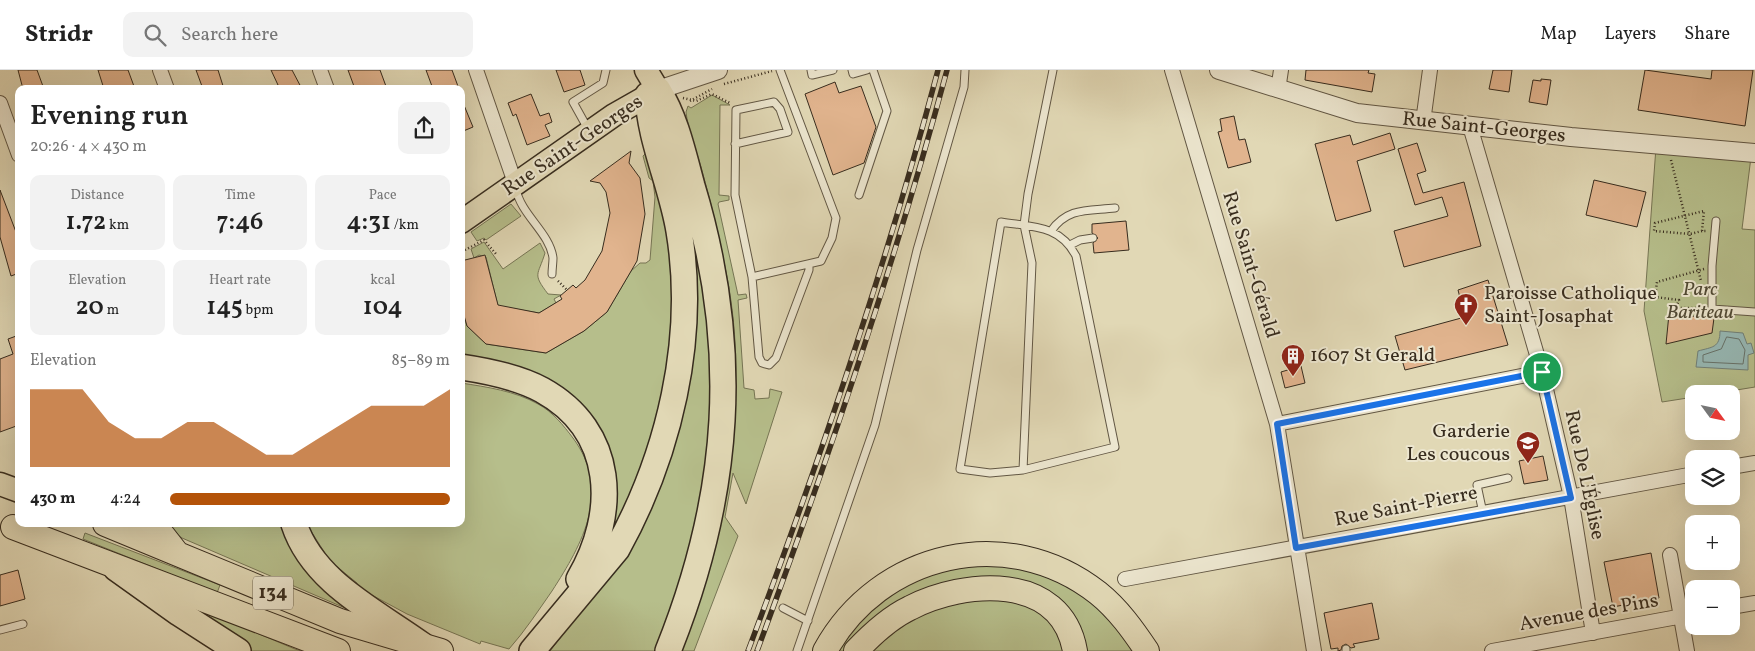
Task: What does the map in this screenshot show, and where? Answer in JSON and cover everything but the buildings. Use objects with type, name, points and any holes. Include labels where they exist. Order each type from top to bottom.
[{"type":"highway","points":[[537,645],[621,543],[650,481],[675,390],[684,311],[681,248],[668,182],[648,117],[650,82]]},
{"type":"highway","points":[[650,82],[669,108],[704,228],[720,318],[724,379],[721,437],[713,503],[695,576],[668,651]]},
{"type":"highway","points":[[465,368],[506,376],[550,395],[579,421],[589,438],[601,466],[605,496],[604,515],[597,542],[584,570],[537,645]]},
{"type":"highway","name":"134","points":[[8,527],[338,651]]},
{"type":"highway","name":"134","points":[[113,527],[340,621],[431,648]]},
{"type":"highway","points":[[156,527],[176,552]]},
{"type":"highway","points":[[295,527],[305,550],[326,576],[431,648]]},
{"type":"highway","points":[[825,651],[839,628],[858,606],[894,579],[917,568],[948,558],[988,554],[1034,561],[1075,578],[1113,607],[1147,651]]},
{"type":"highway","points":[[116,568],[178,613],[238,651]]},
{"type":"highway","points":[[856,651],[886,623],[916,604],[953,592],[991,588],[1024,592],[1048,605],[1069,630],[1075,651]]},
{"type":"main road","name":"Rue Saint-Georges","points":[[465,219],[590,132],[650,82]]},
{"type":"main road","points":[[0,484],[15,490]]},
{"type":"street","points":[[160,70],[166,85]]},
{"type":"street","points":[[320,70],[326,85]]},
{"type":"street","points":[[476,70],[515,184]]},
{"type":"street","name":"Rue Saint-Georges","points":[[650,82],[718,70]]},
{"type":"street","name":"Rue Saint-Gérald","points":[[1172,70],[1277,424],[1314,651]]},
{"type":"street","name":"Rue Saint-Georges","points":[[1219,70],[1278,90],[1357,113],[1423,122],[1755,153]]},
{"type":"street","points":[[1278,90],[1281,70]]},
{"type":"street","points":[[1423,122],[1430,70]]},
{"type":"street","points":[[0,103],[15,144]]},
{"type":"street","name":"Rue De L'Église","points":[[1470,126],[1542,372],[1571,498],[1593,633]]},
{"type":"street","points":[[1277,424],[1542,372]]},
{"type":"street","points":[[1740,466],[1755,463]]},
{"type":"street","name":"Rue Saint-Pierre","points":[[1125,579],[1685,476]]},
{"type":"street","points":[[1670,555],[1685,608]]},
{"type":"street","points":[[1740,606],[1755,603]]},
{"type":"street","name":"Avenue des Pins","points":[[1492,651],[1685,615]]},
{"type":"street","points":[[1687,635],[1687,651]]},
{"type":"lane","points":[[590,132],[573,102],[601,86],[606,78],[606,70]]},
{"type":"lane","points":[[752,277],[821,261],[825,257],[835,229],[836,218],[780,70]]},
{"type":"lane","points":[[810,70],[812,74],[833,70]]},
{"type":"lane","points":[[852,70],[853,74],[867,70]]},
{"type":"lane","points":[[859,195],[887,111],[873,70]]},
{"type":"lane","points":[[797,651],[876,425],[917,250],[964,87],[965,70]]},
{"type":"lane","points":[[1023,470],[1032,263],[1024,225],[1028,194],[1053,70]]},
{"type":"lane","points":[[736,144],[788,132],[780,109],[774,102],[736,110],[735,195],[752,277],[759,357],[762,363],[769,365],[776,358],[809,270],[809,264]]},
{"type":"lane","points":[[515,184],[519,202],[550,248],[553,258],[552,274]]},
{"type":"lane","points":[[1051,231],[1063,216],[1072,212],[1115,208]]},
{"type":"lane","points":[[1716,221],[1710,308],[1755,312]]},
{"type":"lane","points":[[1001,222],[1051,231],[1065,238],[1079,266],[1115,447],[1023,470],[990,473],[960,469],[1001,222]]},
{"type":"lane","points":[[1070,245],[1080,240],[1093,238]]},
{"type":"lane","points":[[1483,513],[1477,485],[1508,478]]},
{"type":"lane","points":[[783,608],[808,621]]},
{"type":"lane","points":[[0,630],[23,624]]},
{"type":"path","points":[[733,104],[712,94],[696,101],[690,101],[719,86],[767,72]]},
{"type":"path","points":[[1672,146],[1670,156],[1685,217],[1699,270],[1710,308],[1676,308],[1679,300],[1655,297],[1657,282],[1699,270],[1712,266]]},
{"type":"path","points":[[1702,231],[1704,211],[1655,224],[1654,231],[1690,234],[1702,231],[1715,232]]},
{"type":"path","points":[[465,250],[484,240],[496,254]]},
{"type":"path","points":[[552,274],[567,290]]},
{"type":"green space","points":[[712,95],[730,105],[720,105],[719,195],[729,196],[729,200],[719,202],[718,204],[738,295],[746,294],[747,298],[738,300],[744,388],[754,390],[755,399],[769,398],[770,389],[782,392],[746,504],[733,473],[725,517],[738,536],[694,651],[681,651],[711,563],[730,467],[735,418],[734,322],[727,277],[712,208],[690,133],[686,112],[688,106],[691,108]]},
{"type":"green space","name":"Parc Bariteau","points":[[1656,147],[1751,157],[1742,229],[1755,230],[1755,387],[1740,389],[1740,385],[1685,385],[1685,398],[1662,402],[1644,311]]},
{"type":"green space","points":[[647,152],[662,181],[677,323],[656,438],[613,538],[596,429],[465,362],[465,319],[467,326],[486,344],[546,353],[584,331],[607,312],[631,271],[640,263],[646,263],[650,260],[655,197],[653,181],[649,178],[643,156]]},
{"type":"green space","points":[[511,204],[521,216],[486,240],[484,238],[477,241],[471,232]]},
{"type":"green space","points":[[685,205],[708,296],[713,330],[708,487],[660,651],[550,651],[580,612],[659,475]]},
{"type":"green space","points":[[484,242],[503,269],[540,243],[545,253],[538,278],[548,294],[561,295],[554,299],[556,303],[539,313],[498,306],[486,257],[479,255],[474,258],[471,249]]},
{"type":"green space","points":[[465,384],[510,393],[538,404],[548,411],[573,438],[585,458],[591,478],[592,497],[589,516],[574,554],[552,591],[509,649],[481,641],[480,644],[407,614],[357,587],[357,583],[330,561],[309,528],[465,527]]},
{"type":"green space","points":[[167,527],[287,527],[347,603],[345,608],[182,538]]},
{"type":"green space","points":[[85,533],[220,585],[217,593],[83,539]]},
{"type":"green space","points":[[1018,564],[1091,596],[1139,651],[1082,651],[1079,634],[983,581],[846,651],[834,651],[871,605],[942,567]]},
{"type":"green space","points":[[1001,596],[1048,613],[1068,651],[867,651],[922,610]]},
{"type":"green space","points":[[187,604],[295,649],[301,651],[249,651]]},
{"type":"water","points":[[1720,331],[1743,333],[1747,344],[1751,343],[1754,353],[1748,355],[1748,370],[1696,367],[1698,351],[1717,344]]},
{"type":"railway","points":[[748,651],[801,507],[874,290],[938,70]]},
{"type":"railway","points":[[757,651],[859,363],[927,144],[947,70]]},
{"type":"place","name":"Paroisse Catholique Saint-Josaphat","points":[[1466,326]]},
{"type":"place","name":"1607 St Gerald","points":[[1293,377]]},
{"type":"place","name":"Garderie Les coucous","points":[[1528,464]]},
{"type":"route","points":[[1542,372],[1571,498],[1296,548],[1277,424],[1542,372]]}]
